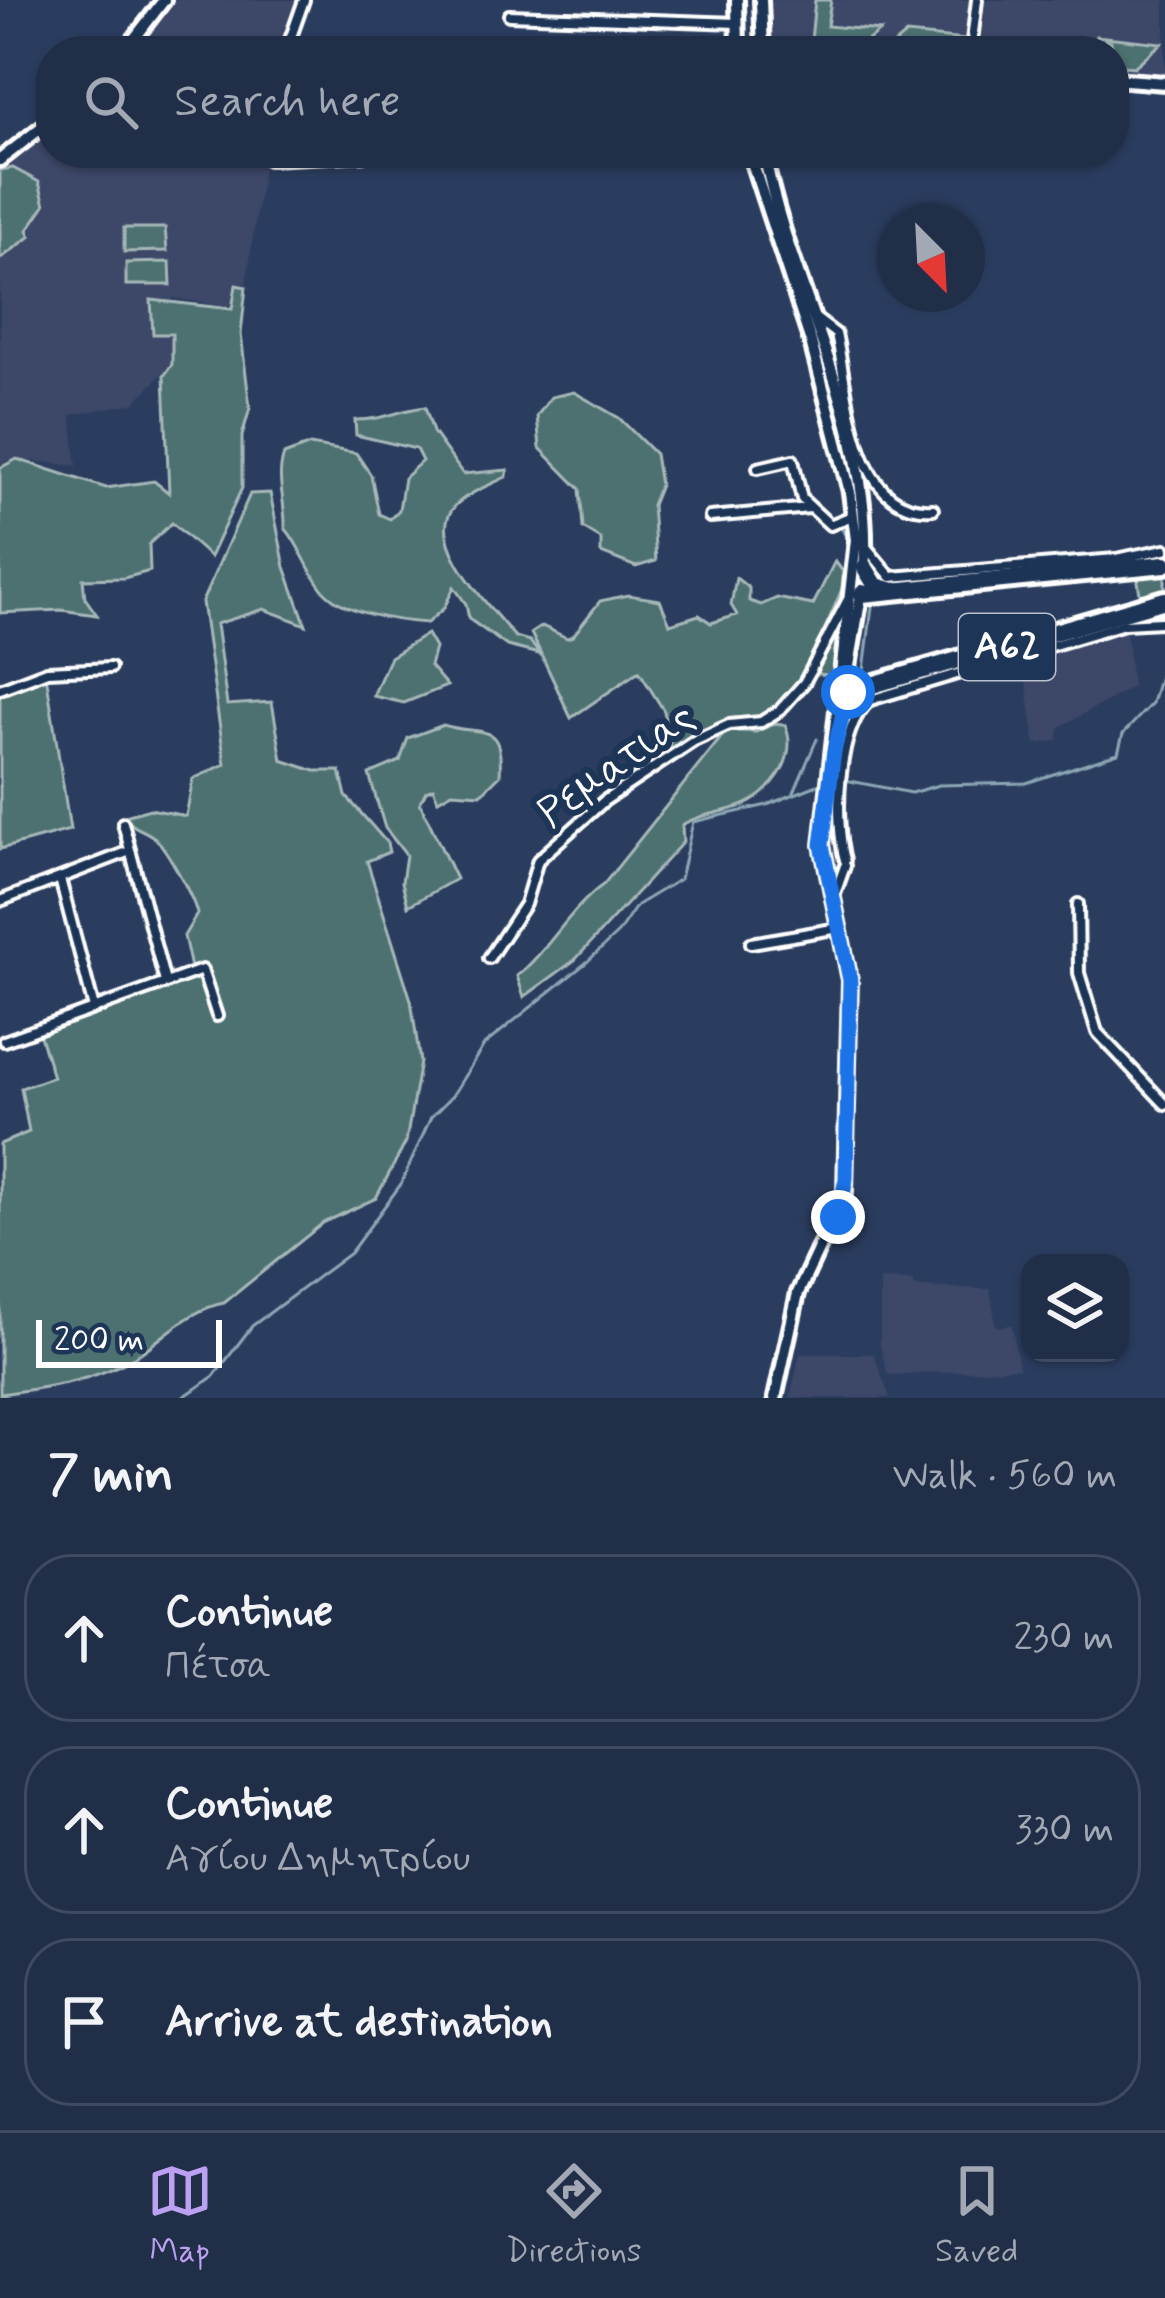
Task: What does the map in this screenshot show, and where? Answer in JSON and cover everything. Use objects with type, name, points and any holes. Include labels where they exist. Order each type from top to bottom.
[{"type":"highway","name":"Α62","points":[[891,591],[1165,564]]},
{"type":"highway","points":[[865,568],[877,586],[891,591]]},
{"type":"highway","points":[[855,597],[891,591]]},
{"type":"highway","name":"Α62","points":[[842,692],[1165,600]]},
{"type":"street","points":[[136,36],[164,0]]},
{"type":"street","points":[[291,36],[304,0]]},
{"type":"street","points":[[736,0],[738,36]]},
{"type":"street","points":[[761,0],[762,36]]},
{"type":"street","points":[[973,36],[977,0]]},
{"type":"street","points":[[509,16],[738,23]]},
{"type":"street","points":[[1129,80],[1165,83]]},
{"type":"street","points":[[0,160],[36,132]]},
{"type":"street","points":[[754,168],[812,342],[854,515],[856,642],[842,692]]},
{"type":"street","points":[[769,168],[861,490],[866,548],[842,692],[840,753],[825,869],[850,980],[845,1192],[798,1293],[776,1398]]},
{"type":"street","points":[[815,317],[836,334],[856,434],[880,484],[896,502],[933,509]]},
{"type":"street","points":[[758,469],[795,462],[802,499],[810,508],[830,525],[854,515]]},
{"type":"street","points":[[710,517],[810,508]]},
{"type":"street","points":[[866,548],[891,577],[1116,560],[1165,549]]},
{"type":"street","name":"Ρεματιας","points":[[488,958],[531,892],[538,860],[604,801],[694,741],[729,725],[761,722],[780,710],[803,682],[855,597]]},
{"type":"street","points":[[840,753],[853,720],[870,700],[1096,632],[1161,622]]},
{"type":"street","points":[[0,689],[47,671],[110,668]]},
{"type":"street","points":[[830,821],[845,863],[834,908]]},
{"type":"street","points":[[123,823],[165,982]]},
{"type":"street","points":[[0,901],[130,851]]},
{"type":"street","points":[[825,869],[845,863]]},
{"type":"street","points":[[60,879],[94,1008]]},
{"type":"street","points":[[1078,904],[1079,974],[1097,1033],[1165,1104]]},
{"type":"street","points":[[751,944],[841,928]]},
{"type":"street","points":[[4,1041],[205,972],[217,1016]]},
{"type":"shaded area","points":[[170,0],[301,0],[288,36],[142,36]]},
{"type":"shaded area","points":[[771,0],[1165,0],[1165,91],[1129,88],[1129,36],[773,36]]},
{"type":"shaded area","points":[[36,136],[36,168],[263,168],[246,285],[235,284],[231,307],[173,298],[172,364],[134,403],[71,415],[77,466],[18,459],[0,468],[0,164]]},
{"type":"shaded area","points":[[1126,630],[1132,687],[1060,727],[1057,741],[1035,744],[1023,657]]},
{"type":"shaded area","points":[[880,1280],[914,1281],[914,1287],[990,1289],[996,1327],[1012,1325],[1019,1368],[888,1375],[880,1345]]},
{"type":"shaded area","points":[[800,1354],[874,1354],[890,1398],[790,1398]]},
{"type":"green space","points":[[815,0],[831,0],[827,26],[880,31],[874,36],[811,36]]},
{"type":"green space","points":[[1129,40],[1162,43],[1129,66]]},
{"type":"green space","points":[[13,168],[39,182],[45,205],[28,230],[31,236],[0,259],[0,170]]},
{"type":"green space","points":[[124,228],[165,228],[167,251],[124,252]]},
{"type":"green space","points":[[170,262],[171,285],[126,285],[126,263]]},
{"type":"green space","points":[[236,285],[246,287],[241,334],[250,408],[242,436],[242,488],[210,557],[172,523],[149,544],[150,571],[124,578],[83,579],[85,598],[97,615],[61,610],[0,613],[0,468],[17,459],[106,488],[154,481],[169,493],[164,376],[172,364],[172,334],[153,334],[151,300],[232,309]]},
{"type":"green space","points":[[574,392],[619,418],[655,454],[660,485],[652,505],[656,561],[636,567],[601,553],[601,539],[583,528],[580,489],[540,448],[537,416],[551,397]]},
{"type":"green space","points":[[425,407],[433,432],[463,474],[508,470],[506,477],[455,506],[447,520],[447,537],[478,593],[515,637],[530,641],[539,654],[507,646],[469,619],[466,604],[454,587],[444,608],[427,623],[347,606],[320,586],[285,528],[280,473],[284,455],[310,445],[356,453],[371,475],[379,514],[390,519],[399,510],[404,478],[422,461],[416,449],[356,435],[355,420]]},
{"type":"green space","points":[[270,493],[285,567],[306,625],[264,609],[216,624],[227,705],[272,702],[282,760],[315,771],[340,771],[346,796],[387,843],[389,852],[367,861],[411,1000],[420,1062],[406,1142],[376,1198],[323,1223],[224,1303],[189,1318],[136,1356],[104,1372],[0,1394],[0,1144],[29,1132],[21,1088],[53,1077],[39,1033],[193,977],[184,936],[197,914],[191,897],[160,843],[125,816],[150,809],[186,816],[193,779],[225,764],[202,602],[250,494]]},
{"type":"green space","points":[[835,561],[847,577],[811,662],[783,702],[762,718],[732,722],[672,754],[664,711],[639,671],[571,718],[531,633],[542,626],[567,638],[573,636],[600,601],[628,595],[660,600],[670,624],[699,615],[711,623],[737,615],[731,605],[736,578],[749,588],[749,601],[761,605],[777,598],[813,605]]},
{"type":"green space","points":[[1165,572],[1165,595],[1141,601],[1137,575]]},
{"type":"green space","points":[[843,612],[833,676],[812,673]]},
{"type":"green space","points":[[427,634],[435,648],[430,666],[447,686],[404,703],[373,696],[390,657]]},
{"type":"green space","points":[[46,674],[70,830],[0,849],[0,692]]},
{"type":"green space","points":[[776,723],[785,725],[789,746],[784,766],[772,784],[747,804],[682,825],[683,842],[575,960],[524,997],[517,976],[604,884],[727,730],[756,732]]},
{"type":"green space","points":[[443,725],[493,737],[500,775],[481,794],[452,792],[438,800],[433,788],[426,791],[420,803],[456,879],[408,906],[402,882],[406,855],[385,828],[369,774],[400,761],[408,738]]},
{"type":"waterway","points":[[841,527],[847,539]]},
{"type":"waterway","points":[[863,678],[873,599]]},
{"type":"waterway","points":[[182,1398],[214,1376],[252,1326],[350,1253],[401,1184],[431,1117],[452,1096],[484,1045],[587,962],[618,933],[637,905],[680,879],[693,822],[767,805],[835,778],[911,793],[939,785],[1026,783],[1118,753],[1123,734],[1152,703],[1165,659]]},
{"type":"waterway","points":[[794,792],[817,739]]},
{"type":"route","points":[[838,1217],[846,1179],[850,980],[822,845],[834,751],[848,692]]}]
